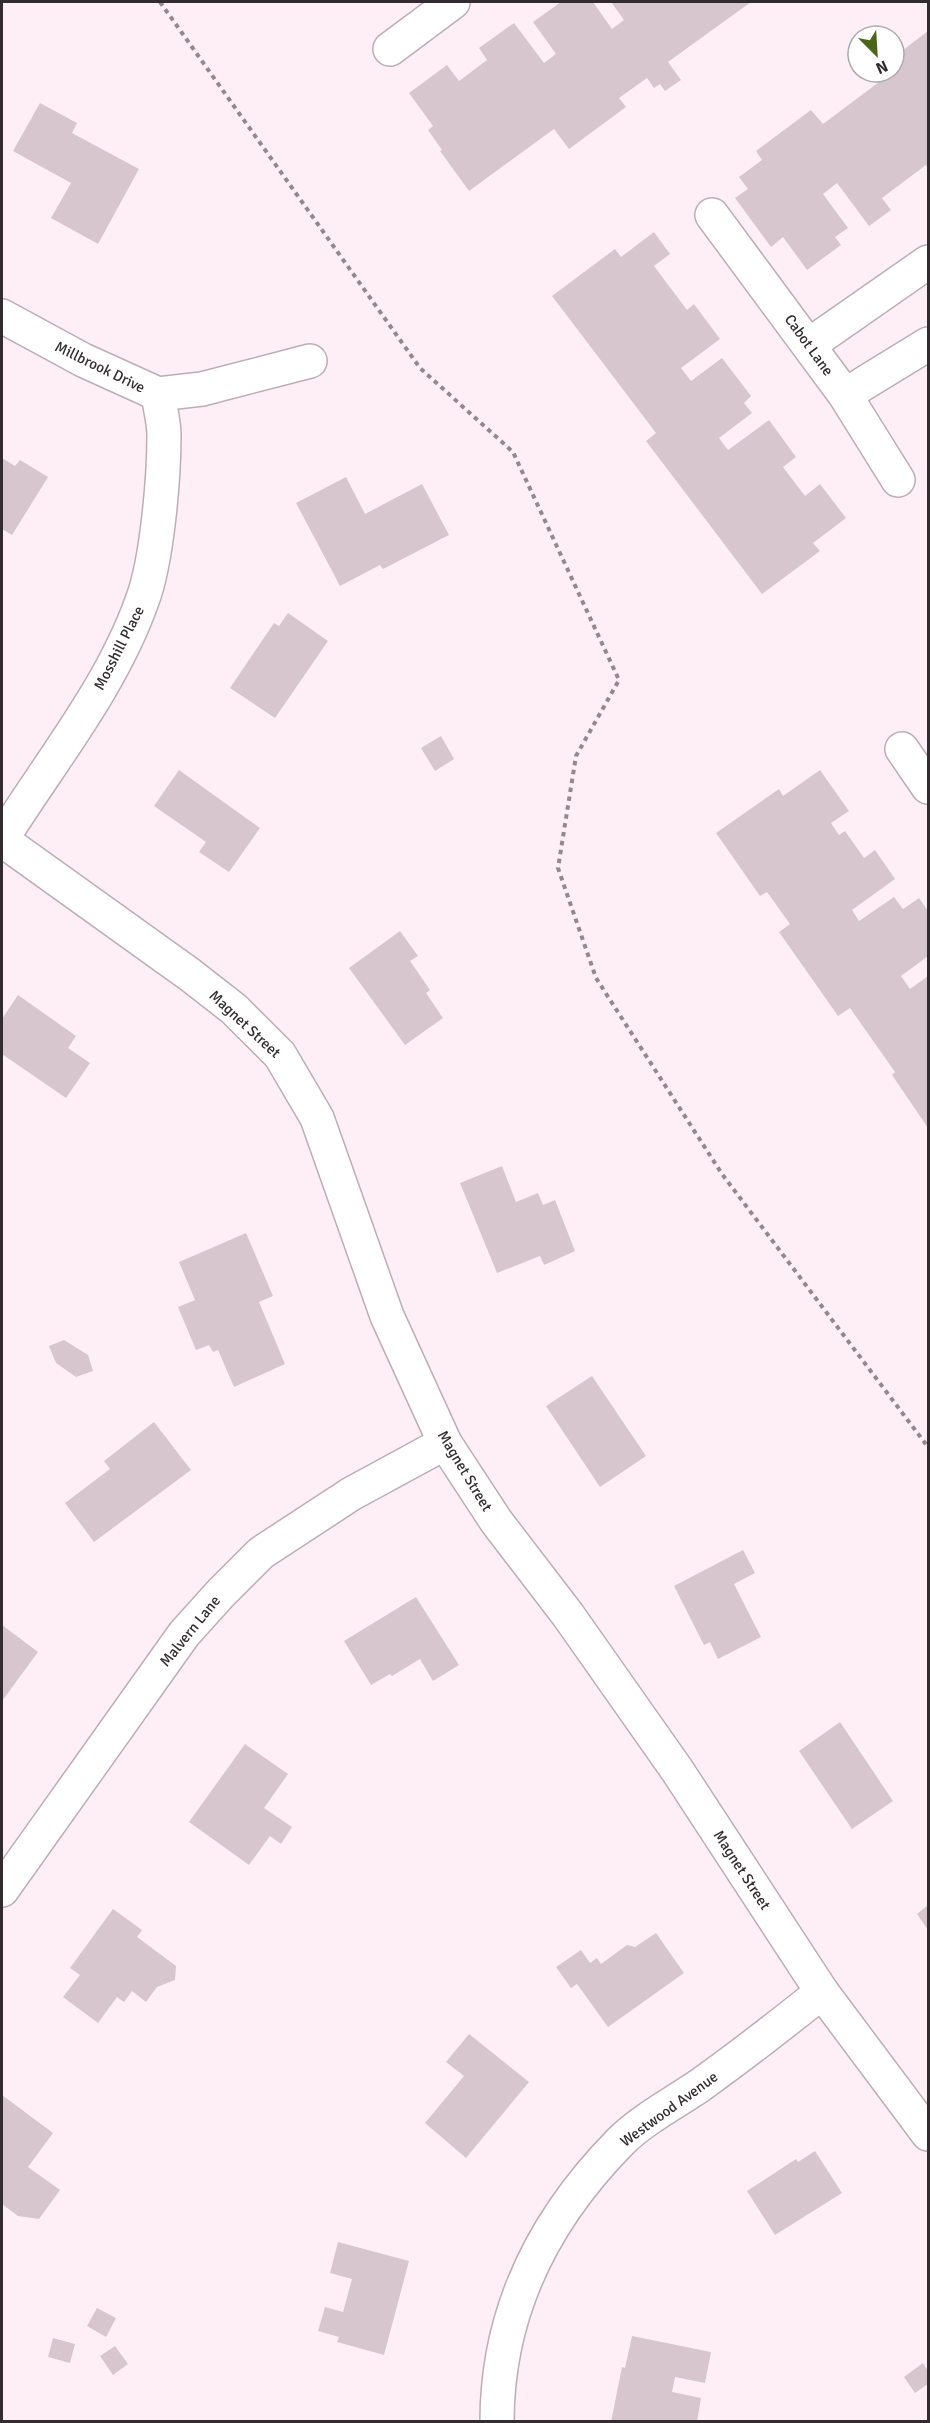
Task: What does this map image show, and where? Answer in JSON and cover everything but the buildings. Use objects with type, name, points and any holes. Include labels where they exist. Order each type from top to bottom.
[{"type":"street","points":[[390,49],[453,2]]},
{"type":"street","name":"Cabot Lane","points":[[712,215],[845,395],[898,480]]},
{"type":"street","points":[[809,345],[928,262]]},
{"type":"street","name":"Millbrook Drive","points":[[2,316],[83,360],[158,394],[202,389],[310,361]]},
{"type":"street","points":[[845,395],[928,344]]},
{"type":"street","name":"Mosshill Place","points":[[2,840],[78,725],[119,652],[143,600],[153,546],[162,467],[164,432],[158,394]]},
{"type":"street","points":[[902,749],[928,787]]},
{"type":"street","name":"Magnet Street","points":[[2,840],[189,974],[234,1009],[280,1055],[317,1118],[387,1316],[445,1443],[496,1521],[568,1615],[677,1770],[822,1992],[928,2134]]},
{"type":"street","name":"Malvern Lane","points":[[2,1890],[184,1634],[220,1593],[270,1547],[351,1494],[445,1443]]},
{"type":"street","name":"Westwood Avenue","points":[[497,2421],[497,2396],[506,2336],[530,2266],[566,2206],[622,2140],[741,2056],[822,1992]]},
{"type":"path","points":[[160,2],[420,368],[513,452],[619,680],[576,756],[558,868],[596,978],[722,1174],[928,1447]]}]
